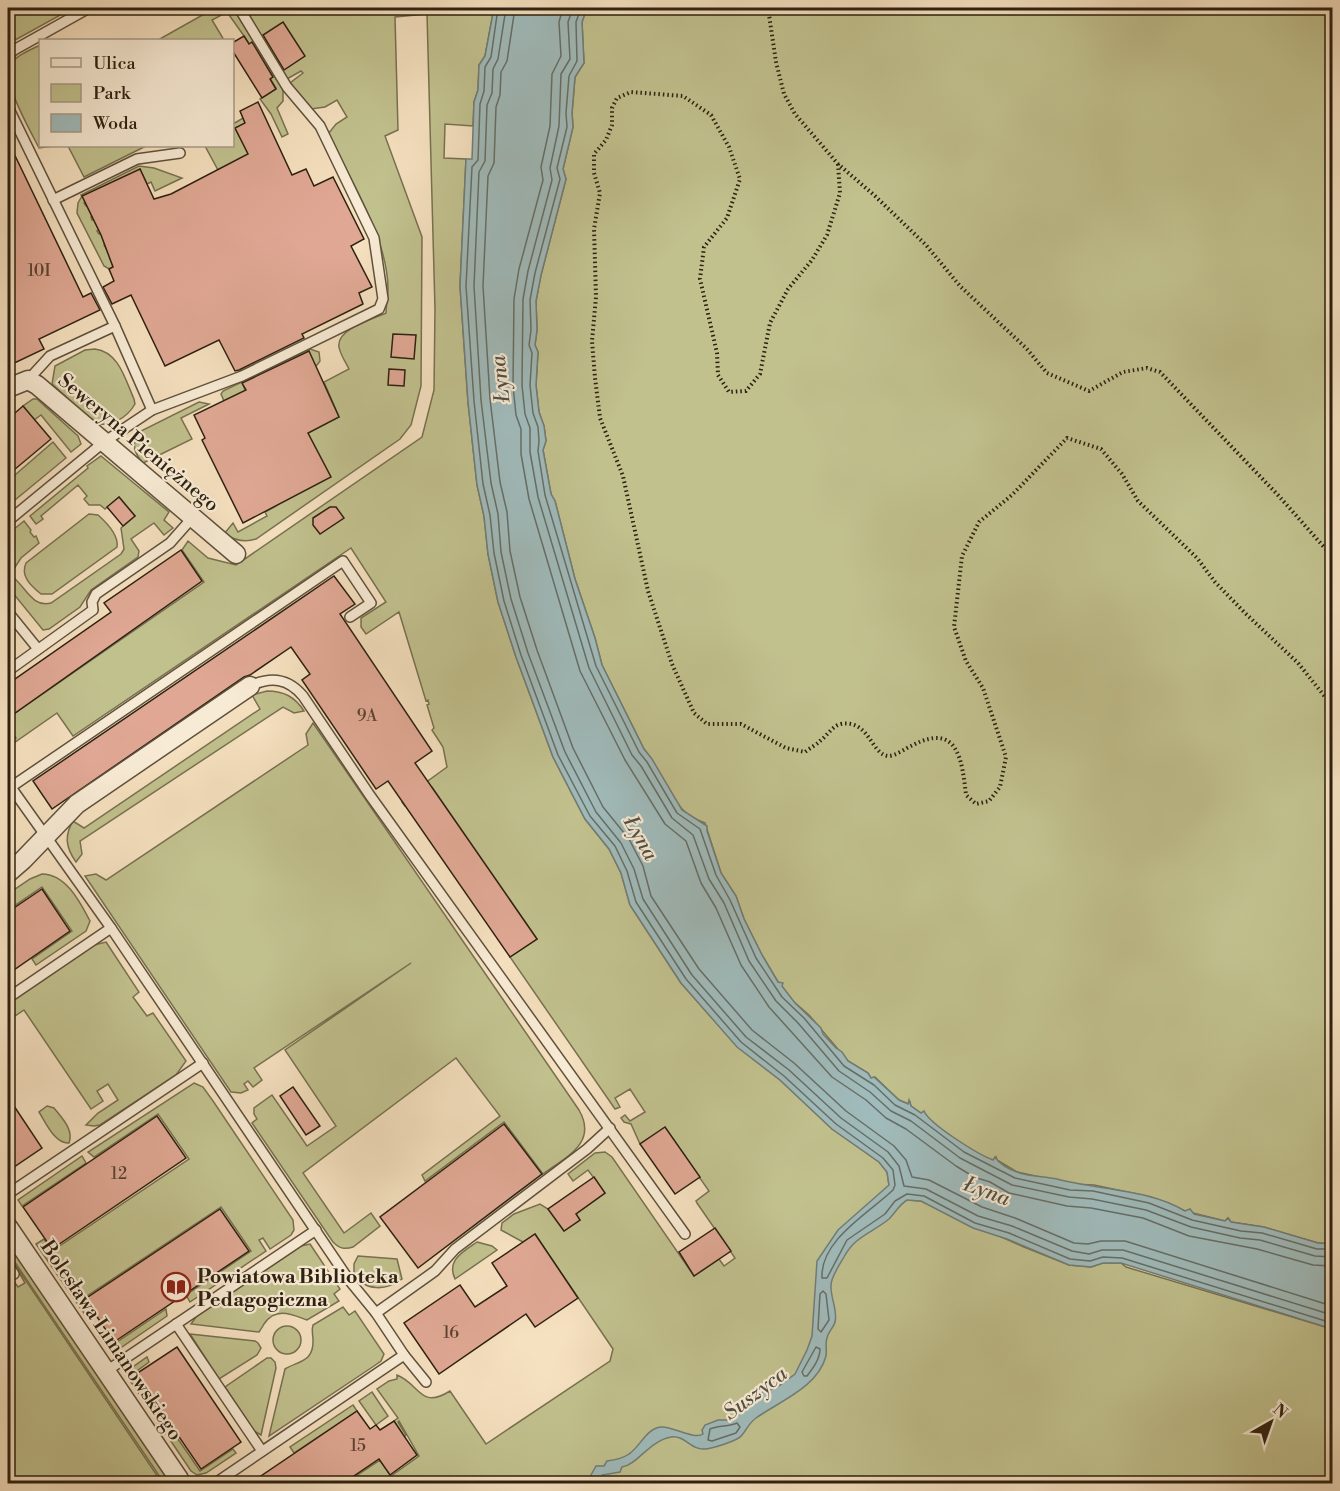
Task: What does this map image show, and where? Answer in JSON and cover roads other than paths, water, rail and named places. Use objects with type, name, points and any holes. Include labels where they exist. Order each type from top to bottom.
[{"type":"street","name":"Seweryna Pieniężnego","points":[[8,388],[28,380],[38,385],[236,554]]},
{"type":"street","points":[[8,873],[77,804],[250,686]]},
{"type":"street","name":"Bolesława Limanowskiego","points":[[8,1227],[181,1481]]},
{"type":"lane","points":[[8,56],[14,50],[89,8]]},
{"type":"lane","points":[[8,521],[104,442],[152,410],[242,376],[379,309],[383,299],[374,238],[320,126],[286,87],[239,8]]},
{"type":"lane","points":[[8,107],[115,326],[152,410]]},
{"type":"lane","points":[[53,200],[136,159],[180,153]]},
{"type":"lane","points":[[28,380],[50,357],[115,326]]},
{"type":"lane","points":[[8,671],[93,610],[92,602],[96,594],[170,543],[193,518]]},
{"type":"lane","points":[[350,617],[371,603],[343,561],[9,785],[111,928],[349,1280],[426,1382]]},
{"type":"lane","points":[[8,612],[38,650]]},
{"type":"lane","points":[[250,686],[261,681],[277,679],[292,684],[303,696],[369,794],[685,1234]]},
{"type":"lane","points":[[8,998],[111,928]]},
{"type":"lane","points":[[8,1194],[203,1063]]},
{"type":"lane","points":[[376,1313],[435,1270],[455,1248],[587,1149],[610,1128]]},
{"type":"lane","points":[[105,1371],[316,1230]]},
{"type":"lane","points":[[8,1265],[14,1274]]},
{"type":"lane","points":[[176,1324],[262,1451]]},
{"type":"lane","points":[[214,1484],[404,1355]]},
{"type":"water","name":"Łyna","points":[[494,8],[587,8],[582,22],[584,63],[575,77],[573,127],[563,169],[566,179],[536,301],[535,345],[538,352],[536,385],[539,412],[544,426],[546,441],[543,450],[551,494],[555,501],[575,579],[602,665],[644,749],[682,810],[707,826],[721,873],[736,896],[744,919],[778,982],[783,983],[782,986],[795,1003],[821,1028],[823,1034],[848,1061],[868,1073],[871,1078],[874,1077],[899,1100],[908,1104],[909,1100],[911,1106],[921,1113],[924,1111],[935,1123],[966,1146],[993,1160],[995,1157],[1011,1170],[1027,1175],[1140,1194],[1156,1198],[1185,1211],[1190,1209],[1194,1214],[1225,1221],[1228,1218],[1231,1222],[1264,1227],[1318,1243],[1332,1244],[1332,1329],[1121,1263],[1103,1263],[1091,1267],[1069,1265],[1007,1239],[973,1228],[921,1201],[907,1200],[883,1224],[853,1244],[832,1278],[835,1322],[826,1342],[826,1356],[822,1367],[807,1385],[756,1418],[735,1440],[699,1449],[680,1438],[663,1439],[633,1462],[622,1467],[620,1472],[602,1475],[604,1483],[593,1483],[591,1475],[596,1466],[604,1466],[607,1461],[626,1456],[652,1430],[662,1427],[695,1435],[703,1434],[702,1430],[705,1425],[736,1417],[762,1392],[776,1388],[795,1374],[812,1336],[817,1261],[838,1230],[889,1185],[887,1172],[879,1162],[832,1129],[780,1080],[737,1047],[681,983],[630,905],[621,873],[609,849],[585,819],[553,757],[516,657],[498,602],[477,485],[468,402],[460,286],[466,159],[472,159],[474,102],[478,90],[479,65],[485,56]]},
{"type":"place","name":"Powiatowa Biblioteka Pedagogiczna","points":[[176,1287]]},
{"type":"water label","name":"Suszyca","points":[[755,1393]]}]
